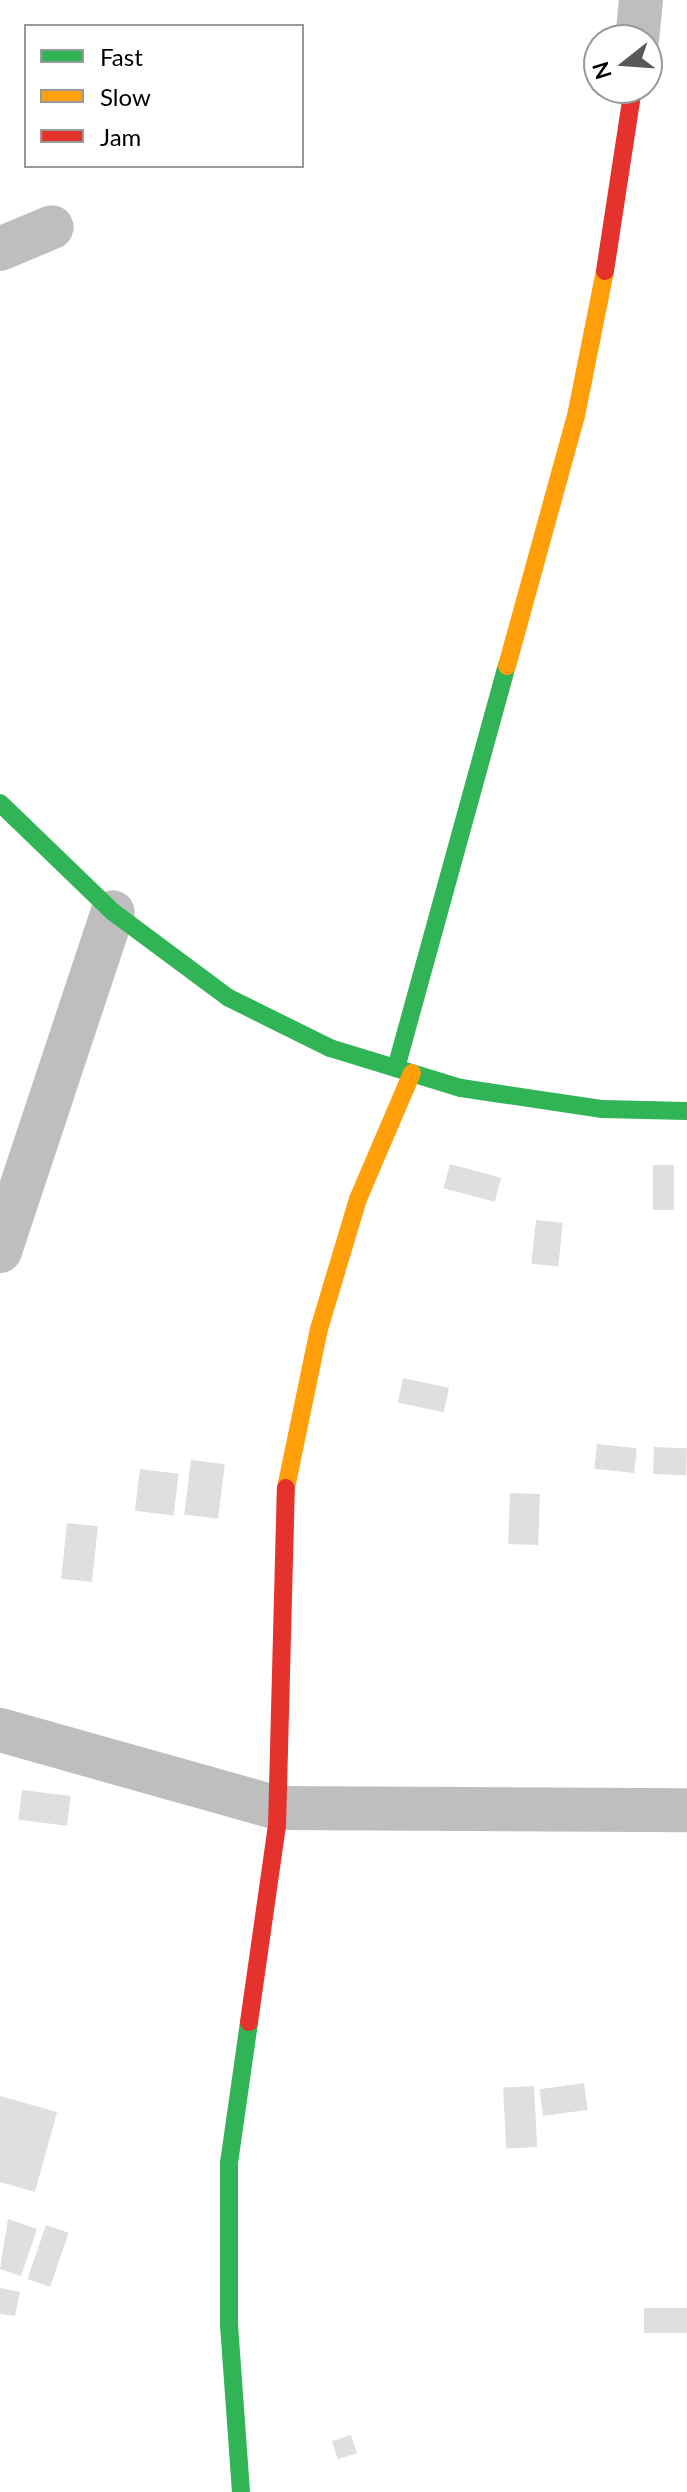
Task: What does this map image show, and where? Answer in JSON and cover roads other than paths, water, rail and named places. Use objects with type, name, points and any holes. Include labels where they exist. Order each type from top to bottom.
[{"type":"street","points":[[639,24],[641,0]]},
{"type":"street","points":[[241,2492],[229,2326],[229,2163],[277,1808],[284,1497],[319,1329],[354,1213],[404,1070],[576,416],[624,176],[631,104]]},
{"type":"street","points":[[0,249],[52,227]]},
{"type":"street","points":[[0,803],[113,912],[229,998],[330,1048],[461,1088],[602,1109],[687,1111]]},
{"type":"street","points":[[0,1251],[113,912]]},
{"type":"street","points":[[0,1730],[277,1808],[687,1810]]}]
